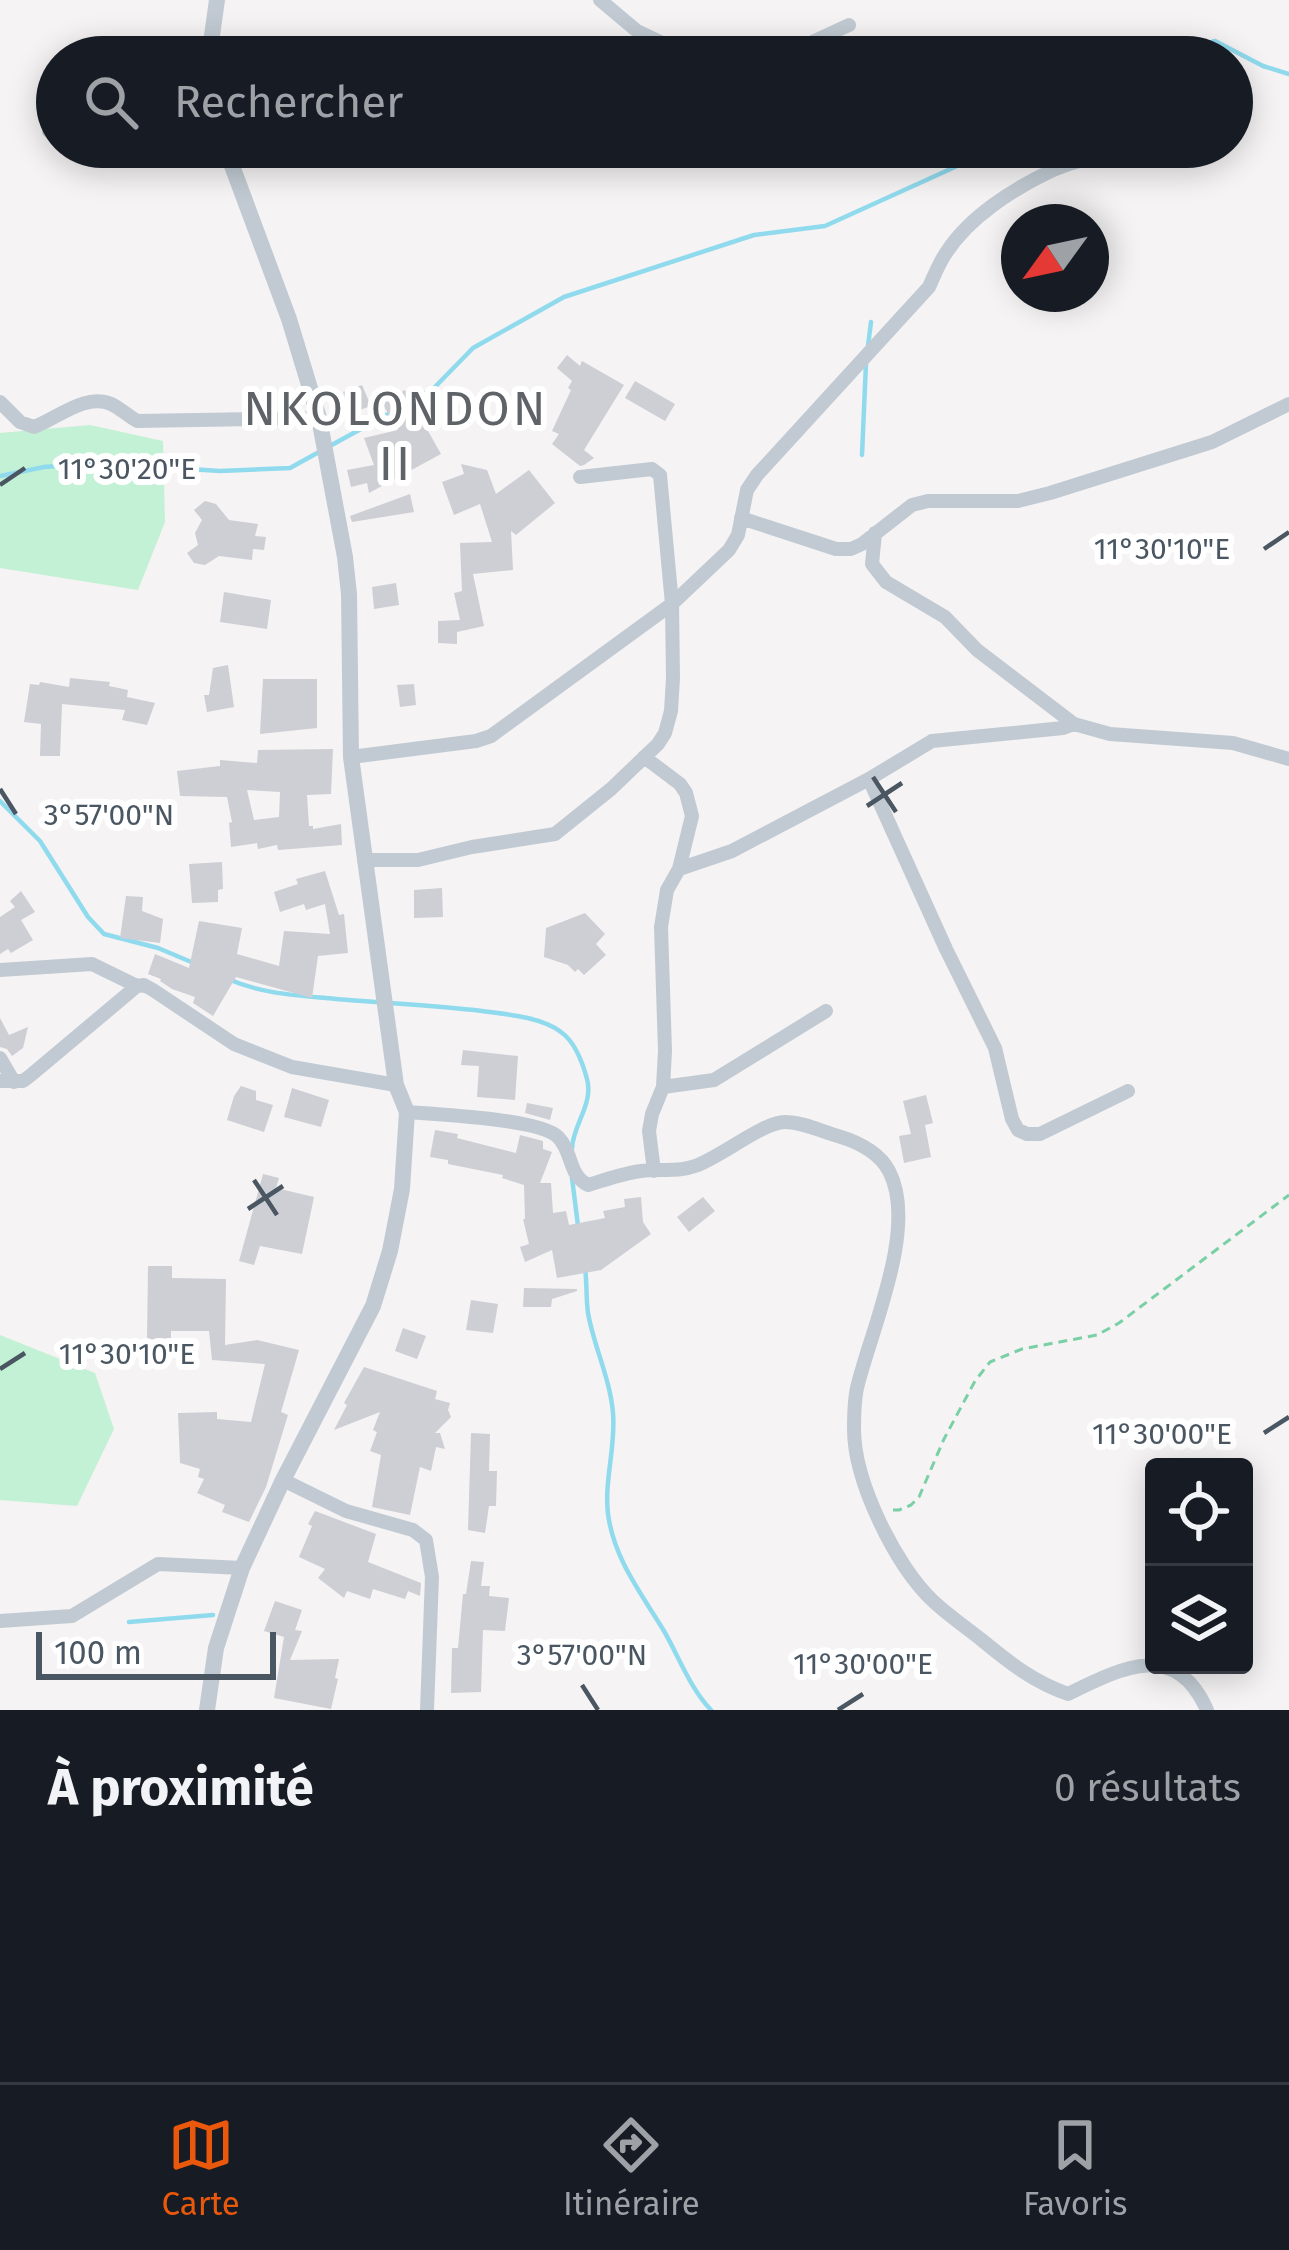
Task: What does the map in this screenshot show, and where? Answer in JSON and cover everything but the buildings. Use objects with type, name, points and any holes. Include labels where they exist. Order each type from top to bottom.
[{"type":"street","points":[[212,36],[217,0]]},
{"type":"street","points":[[600,0],[648,36]]},
{"type":"street","points":[[827,36],[849,26]]},
{"type":"street","points":[[207,1710],[216,1648],[242,1568],[373,1306],[402,1189],[407,1112],[396,1085],[351,757],[345,557],[319,418],[289,319],[233,168]]},
{"type":"street","points":[[351,757],[491,736],[672,604],[729,550],[738,535],[747,490],[757,475],[929,287],[945,254],[965,229],[1007,196],[1058,168]]},
{"type":"street","points":[[0,402],[20,422],[34,427],[97,400],[117,406],[137,421],[319,418]]},
{"type":"street","points":[[741,518],[836,549],[850,549],[912,505],[1018,501],[1051,493],[1212,442],[1289,404]]},
{"type":"street","points":[[364,860],[418,860],[555,835],[611,789],[665,733],[670,711],[672,604],[660,475],[652,469],[580,477]]},
{"type":"street","points":[[875,533],[872,564],[886,582],[945,617],[977,650],[1074,724],[1110,734],[1233,743],[1289,759]]},
{"type":"street","points":[[679,869],[732,850],[932,741],[1074,724]]},
{"type":"street","points":[[644,757],[680,784],[692,816],[679,869],[667,890],[662,927],[665,1051],[663,1087],[649,1131],[654,1171]]},
{"type":"street","points":[[868,779],[995,1048],[1018,1130],[1040,1134],[1128,1091]]},
{"type":"street","points":[[0,970],[92,964],[136,986]]},
{"type":"street","points":[[0,1058],[7,1081],[32,1075],[136,986],[144,985],[234,1044],[292,1067],[396,1085]]},
{"type":"street","points":[[663,1087],[714,1080],[826,1011]]},
{"type":"street","points":[[407,1112],[476,1115],[550,1132],[562,1143],[575,1175],[588,1185],[640,1171],[694,1167],[778,1122],[869,1148],[888,1168],[897,1192],[896,1247],[884,1307],[856,1389],[854,1435],[861,1474],[899,1557],[931,1599],[1042,1685],[1068,1694],[1117,1670],[1161,1666],[1178,1670],[1208,1710]]},
{"type":"street","points":[[283,1480],[346,1511],[413,1530],[426,1540],[432,1577],[427,1710]]},
{"type":"street","points":[[0,1621],[72,1616],[158,1564],[242,1568]]},
{"type":"path","points":[[873,1506],[899,1510],[919,1497],[944,1439],[990,1361],[1022,1349],[1097,1335],[1119,1323],[1289,1195]]},
{"type":"green space","points":[[90,425],[163,441],[165,522],[138,590],[0,568],[0,433]]},
{"type":"green space","points":[[0,1335],[95,1373],[114,1429],[77,1506],[0,1500]]},
{"type":"waterway","points":[[1253,61],[1289,74]]},
{"type":"waterway","points":[[407,403],[433,389],[473,348],[564,297],[754,235],[825,226],[953,168]]},
{"type":"waterway","points":[[868,346],[871,322]]},
{"type":"waterway","points":[[862,455],[866,363]]},
{"type":"waterway","points":[[328,447],[392,412]]},
{"type":"waterway","points":[[0,476],[97,463],[220,471],[290,468],[319,452]]},
{"type":"waterway","points":[[0,801],[40,841],[104,934],[196,964]]},
{"type":"waterway","points":[[228,979],[276,993],[482,1011],[553,1027],[574,1047],[587,1079],[588,1097],[572,1149]]},
{"type":"waterway","points":[[572,1178],[578,1226]]},
{"type":"waterway","points":[[585,1267],[588,1313],[613,1413],[607,1501],[611,1530],[630,1575],[711,1710]]},
{"type":"waterway","points":[[129,1622],[213,1615]]},
{"type":"district","name":"NKOLONDON II","points":[[396,436]]}]
